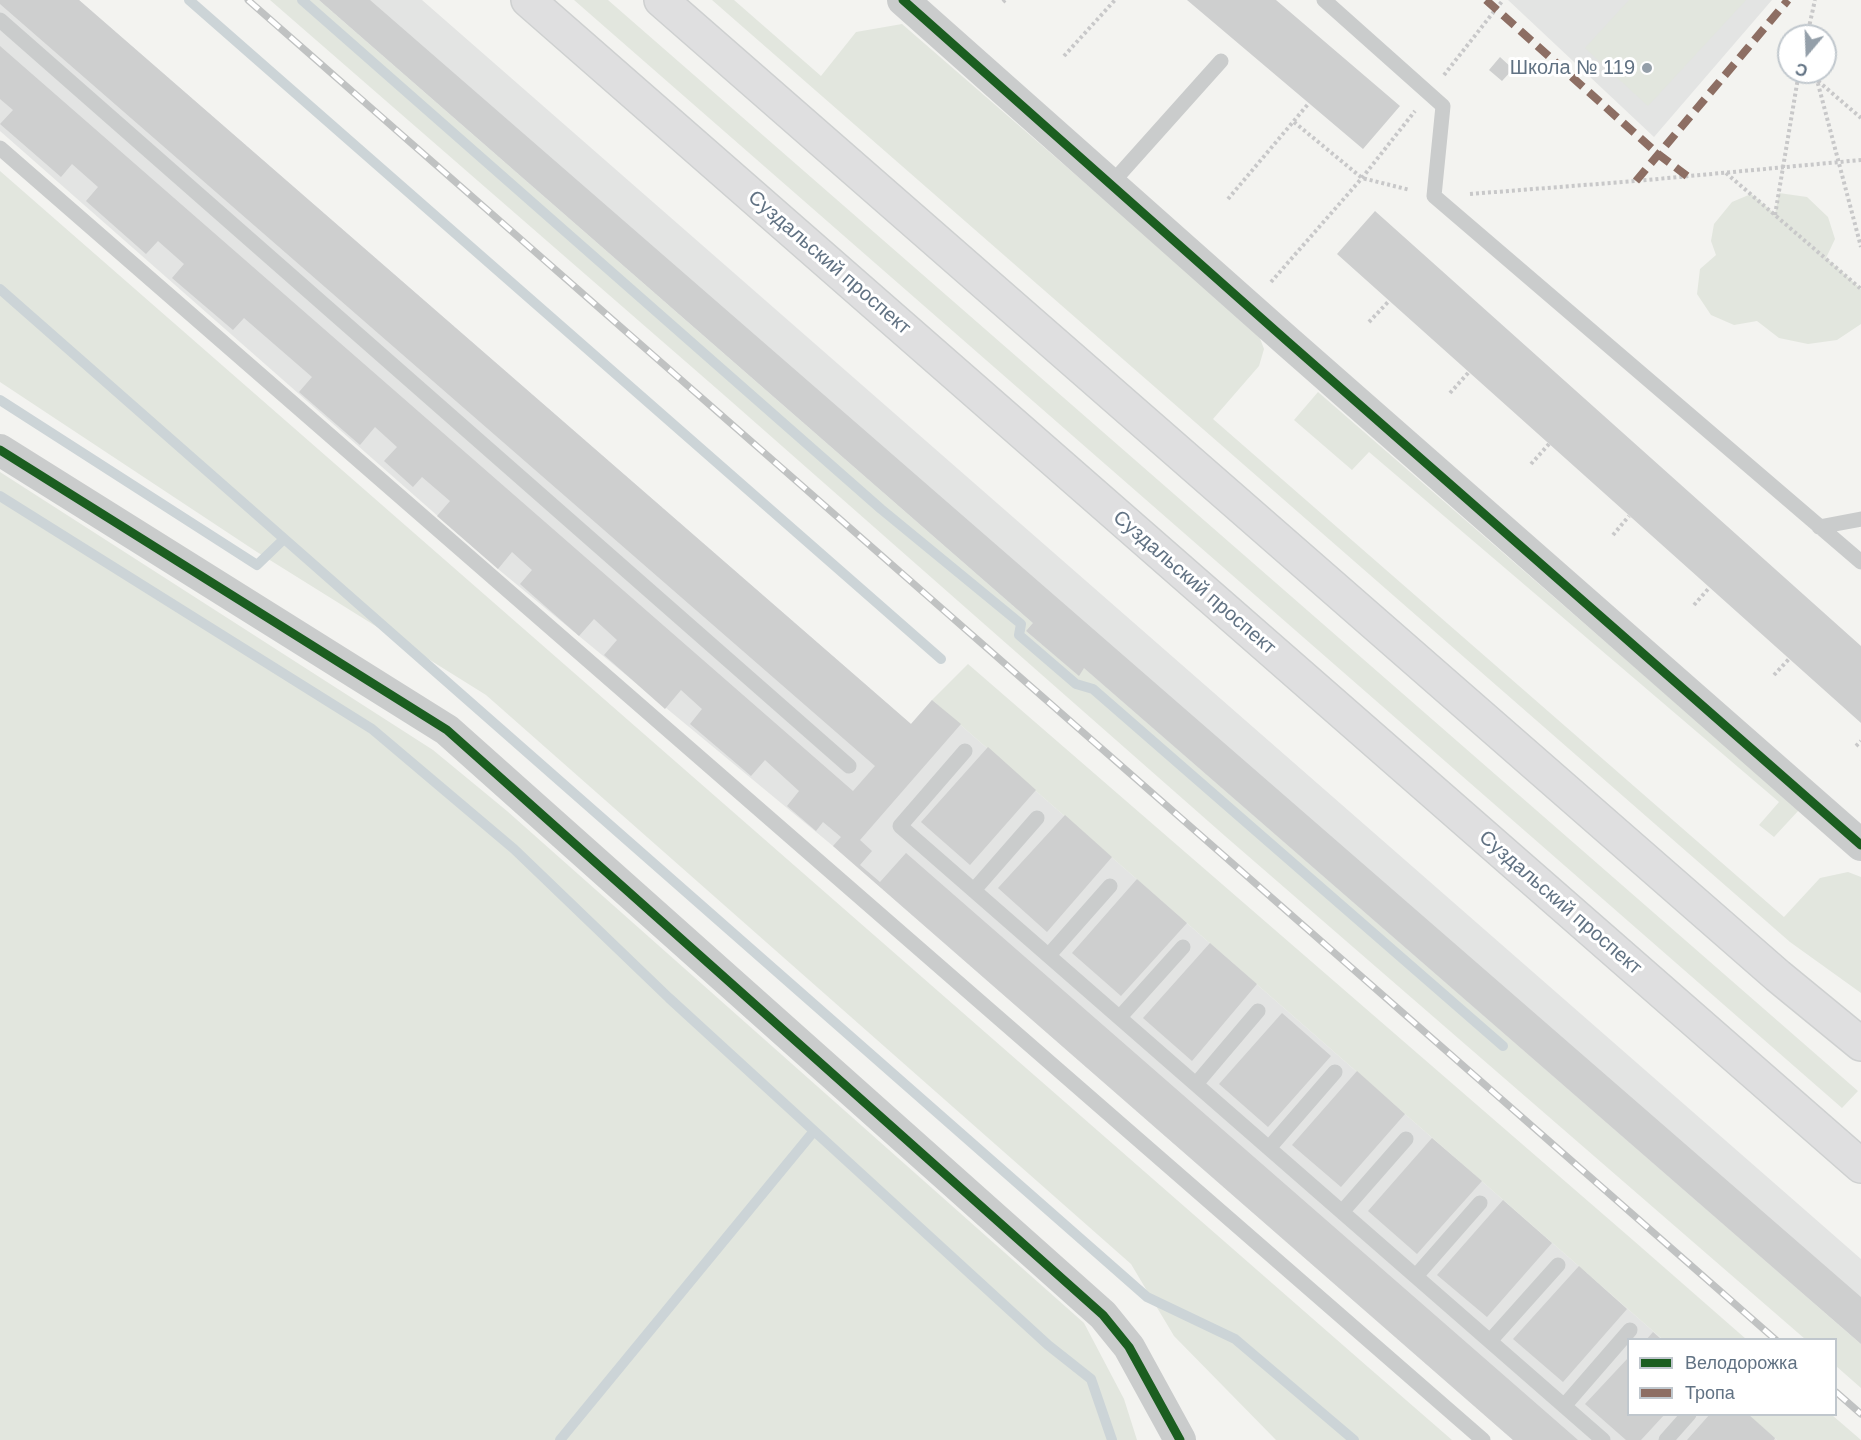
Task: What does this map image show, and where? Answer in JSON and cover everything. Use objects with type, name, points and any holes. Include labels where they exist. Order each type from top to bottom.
[{"type":"main road","name":"Суздальский проспект","points":[[528,0],[1861,1166]]},
{"type":"main road","points":[[661,0],[1760,961],[1861,1044]]},
{"type":"street","points":[[903,0],[1110,185],[1861,845]]},
{"type":"street","points":[[0,450],[447,730],[1103,1315],[1129,1347],[1180,1440]]},
{"type":"lane","points":[[1324,0],[1443,106],[1434,196],[1861,562]]},
{"type":"lane","points":[[0,20],[849,765]]},
{"type":"lane","points":[[1110,185],[1221,61]]},
{"type":"lane","points":[[0,148],[1483,1440]]},
{"type":"lane","points":[[1819,527],[1861,519]]},
{"type":"lane","points":[[965,751],[900,826],[1603,1440]]},
{"type":"lane","points":[[974,890],[1037,818]]},
{"type":"lane","points":[[1049,956],[1110,886]]},
{"type":"lane","points":[[1120,1017],[1183,947]]},
{"type":"lane","points":[[1196,1084],[1258,1011]]},
{"type":"lane","points":[[1269,1148],[1335,1072]]},
{"type":"lane","points":[[1342,1212],[1406,1139]]},
{"type":"lane","points":[[1416,1276],[1480,1203]]},
{"type":"lane","points":[[1490,1341],[1558,1265]]},
{"type":"lane","points":[[1564,1406],[1630,1330]]},
{"type":"lane","points":[[1666,1440],[1687,1416]]},
{"type":"path","points":[[1064,56],[1115,0]]},
{"type":"path","points":[[1249,306],[1362,178],[1503,0]]},
{"type":"path","points":[[1810,24],[1815,0]]},
{"type":"path","points":[[1775,214],[1798,84]]},
{"type":"path","points":[[1818,84],[1861,248]]},
{"type":"path","points":[[1822,84],[1861,118]]},
{"type":"path","points":[[1228,199],[1309,103]]},
{"type":"path","points":[[1294,122],[1362,178],[1434,196],[1861,160]]},
{"type":"path","points":[[1725,172],[1861,289]]},
{"type":"path","points":[[1369,322],[1389,301]]},
{"type":"path","points":[[1450,393],[1469,372]]},
{"type":"path","points":[[1532,464],[1549,444]]},
{"type":"path","points":[[1613,535],[1629,516]]},
{"type":"path","points":[[1694,605],[1709,588]]},
{"type":"path","points":[[1774,675],[1789,659]]},
{"type":"path","points":[[1856,746],[1861,741]]},
{"type":"shaded area","points":[[0,0],[79,0],[911,724],[932,700],[1661,1338],[1627,1338],[1627,1416],[1749,1416],[1777,1440],[1513,1440],[833,846],[498,569],[0,131]]},
{"type":"shaded area","points":[[270,0],[319,0],[1033,623],[1026,631],[1079,675],[1084,668],[1861,1344],[1861,1388],[1837,1367],[1837,1338],[1804,1338],[1225,836],[724,395]]},
{"type":"shaded area","points":[[319,0],[422,0],[1861,1259],[1861,1344],[1026,631],[1032,623]]},
{"type":"shaded area","points":[[574,0],[608,0],[1858,1091],[1842,1108]]},
{"type":"shaded area","points":[[712,0],[734,0],[821,76],[856,32],[902,24],[1258,333],[1264,349],[1259,366],[1213,419],[1784,917],[1820,878],[1848,872],[1861,877],[1861,993],[1790,942]]},
{"type":"shaded area","name":"Школа № 119","points":[[1508,0],[1772,0],[1654,137]]},
{"type":"shaded area","points":[[1629,0],[1746,0],[1648,106],[1585,48]]},
{"type":"shaded area","points":[[0,171],[1452,1440],[1276,1440],[1174,1336],[1131,1264],[486,695],[257,552],[0,382]]},
{"type":"shaded area","points":[[1779,193],[1807,197],[1828,217],[1835,239],[1826,258],[1861,289],[1861,324],[1837,340],[1808,344],[1779,338],[1757,321],[1734,325],[1711,315],[1697,294],[1700,269],[1716,255],[1711,241],[1714,224],[1732,202],[1751,194],[1775,214]]},
{"type":"shaded area","points":[[1318,392],[1799,810],[1774,837],[1759,825],[1779,802],[1369,452],[1352,470],[1294,420]]},
{"type":"shaded area","points":[[0,472],[433,750],[507,811],[1084,1323],[1124,1399],[1137,1440],[0,1440]]},
{"type":"shaded area","points":[[968,664],[1745,1338],[1661,1338],[932,700]]},
{"type":"shaded area","points":[[1749,1416],[1833,1416],[1861,1440],[1777,1440]]},
{"type":"building","points":[[0,0],[79,0],[911,724],[932,700],[961,724],[860,840],[872,851],[860,865],[880,882],[906,853],[1578,1440],[1513,1440],[833,846],[841,837],[823,822],[816,831],[787,806],[799,791],[765,760],[751,776],[690,724],[702,709],[681,690],[665,709],[604,655],[617,640],[594,619],[579,636],[520,584],[532,570],[512,552],[498,569],[437,516],[450,501],[422,477],[413,487],[384,461],[397,447],[375,427],[360,445],[299,392],[312,377],[244,318],[233,330],[172,278],[184,264],[158,241],[146,254],[86,201],[98,187],[72,164],[61,177],[0,124],[13,110],[0,99],[0,46],[853,791],[875,766],[0,4]]},
{"type":"building","points":[[319,0],[370,0],[1861,1297],[1861,1344],[1084,668],[1079,676],[1026,631],[1033,623]]},
{"type":"building","points":[[1187,0],[1276,0],[1400,106],[1363,149]]},
{"type":"building","points":[[1500,57],[1513,69],[1502,81],[1489,70]]},
{"type":"building","points":[[1375,211],[1861,646],[1861,723],[1337,254]]},
{"type":"building","points":[[988,747],[1036,790],[970,865],[921,822]]},
{"type":"building","points":[[1065,815],[1112,857],[1047,932],[998,888]]},
{"type":"building","points":[[1137,879],[1187,923],[1121,996],[1072,953]]},
{"type":"building","points":[[1210,943],[1257,984],[1192,1061],[1143,1018]]},
{"type":"building","points":[[1282,1013],[1331,1056],[1268,1127],[1219,1084]]},
{"type":"building","points":[[1357,1071],[1405,1114],[1341,1187],[1292,1145]]},
{"type":"building","points":[[1432,1138],[1482,1181],[1417,1254],[1368,1211]]},
{"type":"building","points":[[1503,1200],[1552,1243],[1487,1317],[1437,1275]]},
{"type":"building","points":[[1579,1266],[1627,1309],[1563,1382],[1513,1339]]},
{"type":"building","points":[[1653,1332],[1660,1338],[1648,1338]]},
{"type":"building","points":[[1627,1359],[1627,1416],[1663,1416],[1641,1440],[1626,1440],[1585,1404]]},
{"type":"building","points":[[1708,1416],[1750,1416],[1775,1438],[1774,1440],[1687,1440]]},
{"type":"waterway","points":[[189,0],[941,659]]},
{"type":"waterway","points":[[302,0],[881,509],[1021,624],[1019,635],[1076,684],[1093,689],[1503,1046]]},
{"type":"waterway","points":[[0,289],[1147,1297],[1235,1339],[1354,1440]]},
{"type":"waterway","points":[[0,400],[257,565],[284,539]]},
{"type":"waterway","points":[[0,496],[372,729],[514,849],[669,998],[1048,1345],[1091,1379],[1112,1440]]},
{"type":"waterway","points":[[560,1440],[814,1131]]},
{"type":"railway","points":[[248,0],[1774,1338]]},
{"type":"railway","points":[[1837,1393],[1861,1414]]},
{"type":"marked path","points":[[1486,0],[1658,154],[1687,176]]},
{"type":"marked path","points":[[1636,181],[1788,0]]},
{"type":"cycle path","points":[[903,0],[1861,845]]},
{"type":"cycle path","points":[[0,450],[447,730],[1103,1315],[1129,1347],[1180,1440]]},
{"type":"place","name":"Школа № 119","points":[[1647,68]]}]
